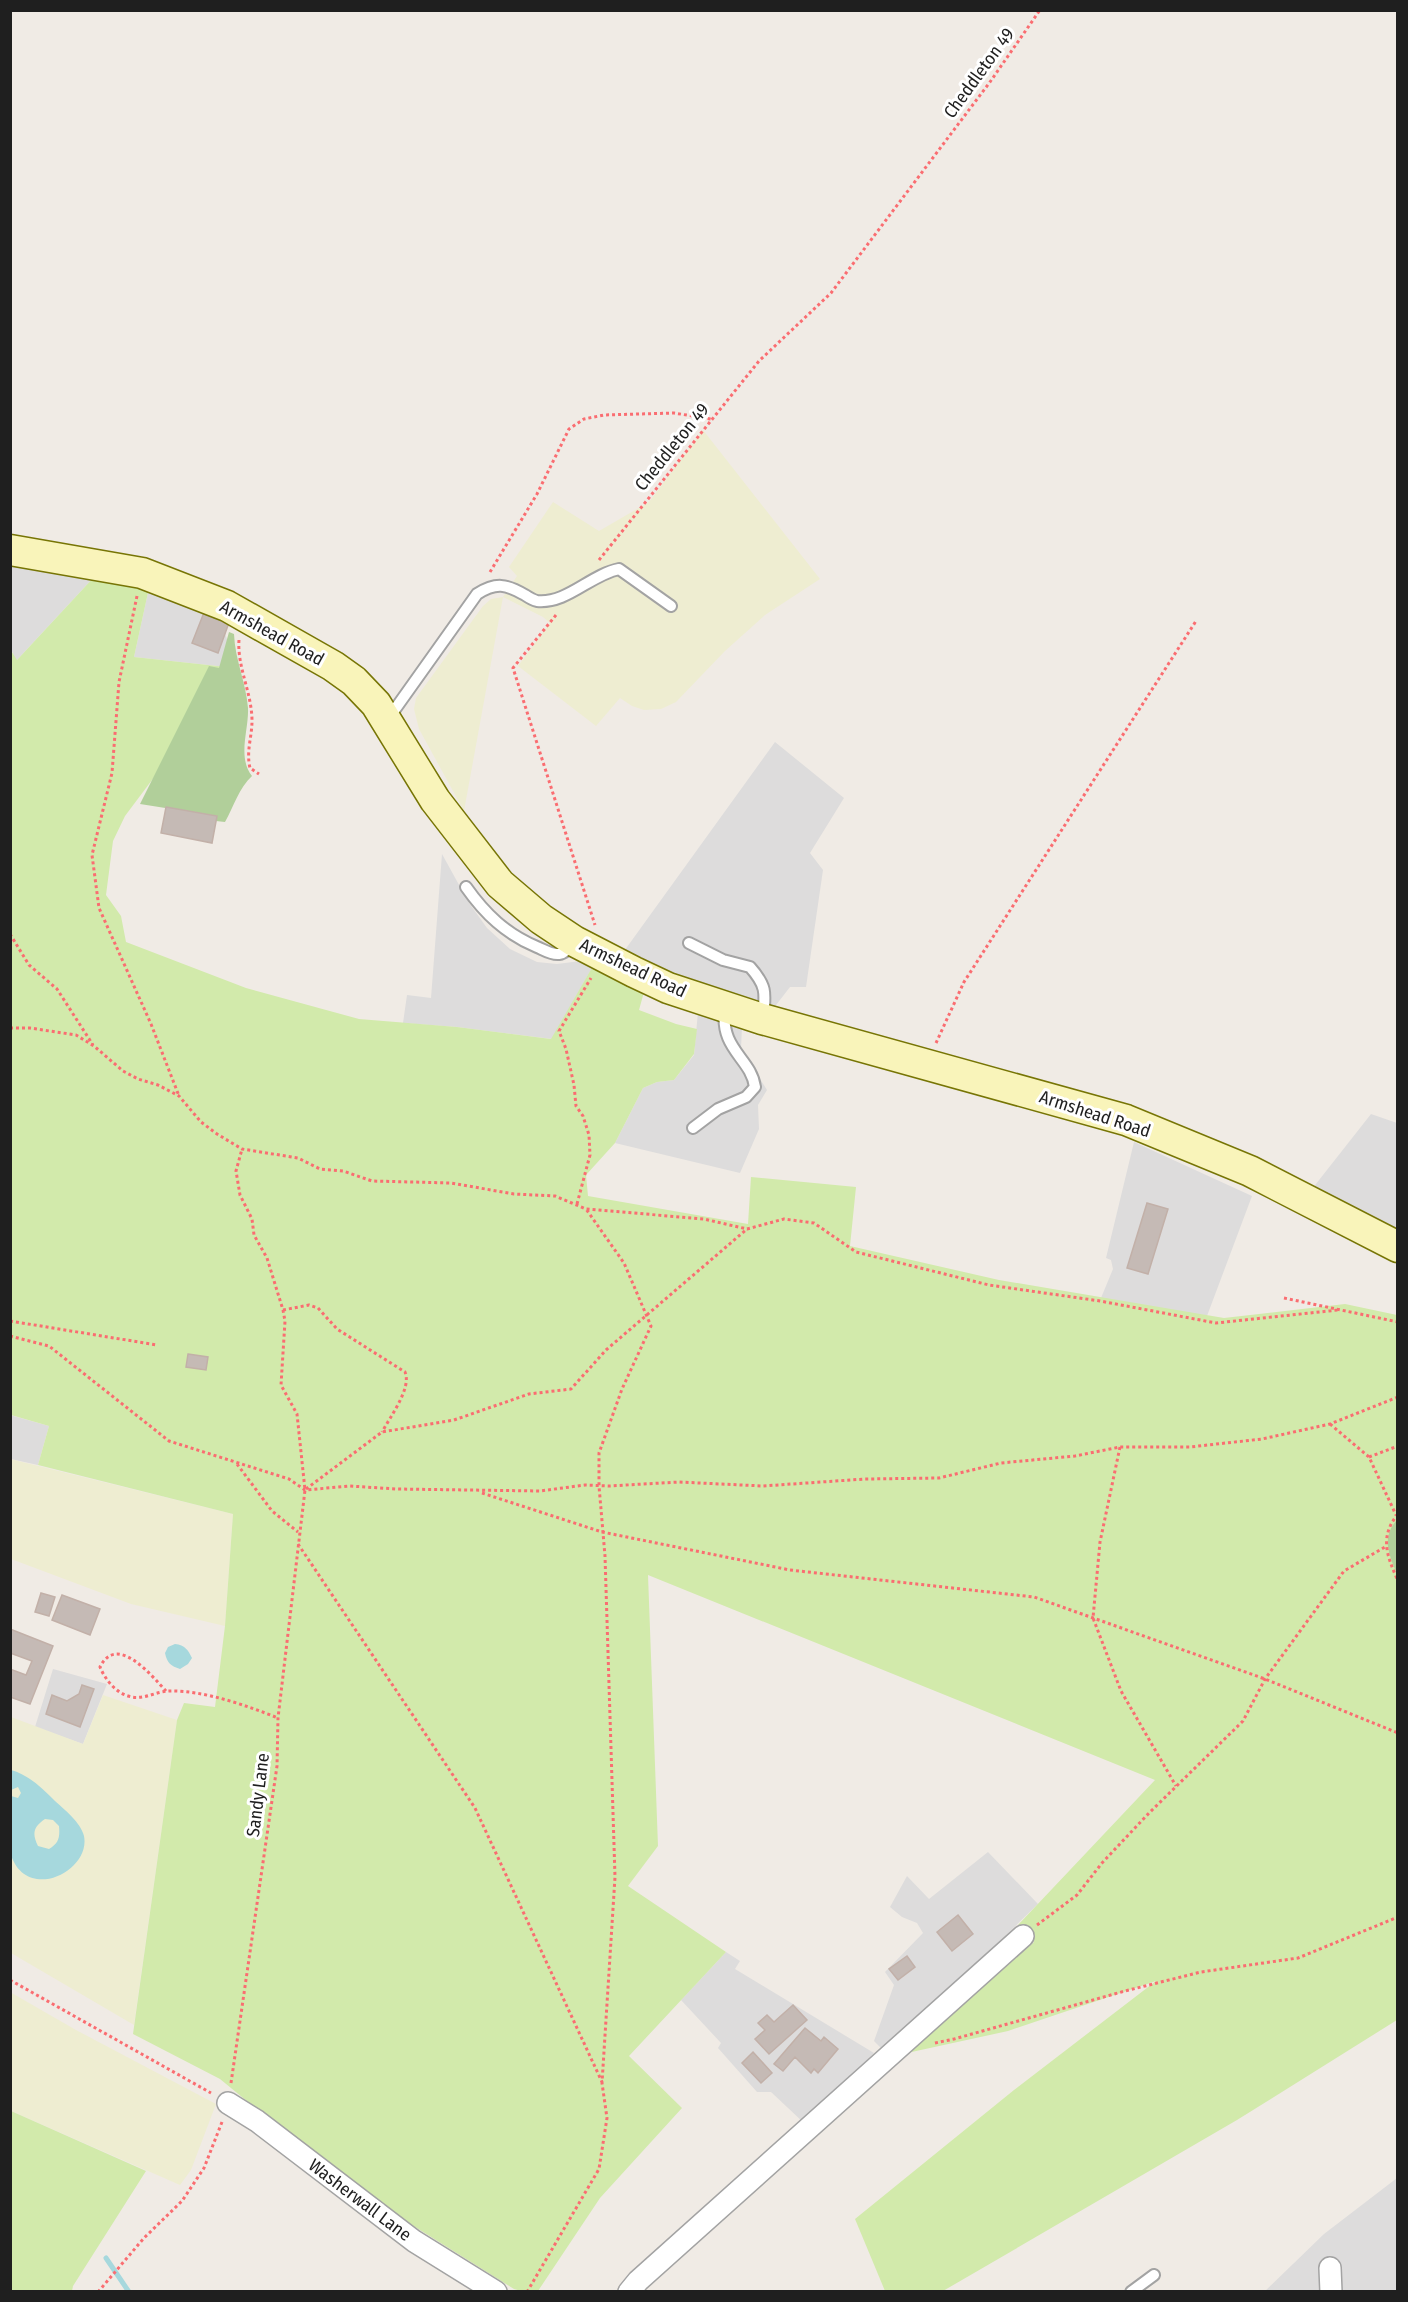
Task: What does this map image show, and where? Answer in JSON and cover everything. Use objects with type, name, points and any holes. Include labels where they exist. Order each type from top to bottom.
[{"type":"street","name":"Armshead Road","points":[[10,550],[142,573],[227,606],[333,666],[354,681],[376,704],[435,800],[500,884],[541,919],[574,941],[668,988],[762,1019],[1126,1120],[1250,1171],[1398,1247]]},
{"type":"street","points":[[629,2292],[638,2281],[1023,1935]]},
{"type":"street","name":"Washerwall Lane","points":[[228,2103],[257,2121],[414,2241],[496,2292]]},
{"type":"street","points":[[1330,2268],[1331,2292]]},
{"type":"lane","points":[[387,721],[477,594],[494,585],[502,585],[536,601],[560,598],[606,572],[619,570],[671,606]]},
{"type":"lane","points":[[466,887],[483,911],[505,930],[528,944],[550,953],[559,954],[566,952],[574,941]]},
{"type":"lane","points":[[688,944],[723,960],[750,967],[759,976],[766,994],[762,1019]]},
{"type":"lane","points":[[693,1128],[718,1109],[746,1097],[755,1087],[754,1080],[731,1047],[723,1024],[726,1007]]},
{"type":"lane","points":[[1131,2292],[1154,2275]]},
{"type":"path","name":"Cheddleton 49","points":[[578,587],[759,361],[831,293],[990,82],[1040,10]]},
{"type":"path","points":[[477,594],[537,494],[569,429],[584,419],[604,415],[674,413],[711,419]]},
{"type":"path","points":[[142,573],[119,682],[112,772],[92,855],[99,908],[151,1024],[179,1095],[201,1122],[242,1149],[298,1158],[321,1169],[343,1171],[372,1181],[451,1183],[514,1194],[555,1196],[586,1209],[704,1219],[747,1229]]},
{"type":"path","points":[[556,614],[513,668],[605,955],[559,1031],[566,1049],[576,1106],[583,1116],[589,1135],[590,1155],[577,1204]]},
{"type":"path","points":[[244,615],[238,646],[250,695],[252,723],[247,756],[250,768],[259,774]]},
{"type":"path","points":[[928,1064],[964,982],[1196,621]]},
{"type":"path","points":[[10,934],[29,965],[57,989],[94,1046]]},
{"type":"path","points":[[10,1028],[30,1028],[76,1035],[94,1046],[123,1071],[138,1079],[159,1084],[179,1095]]},
{"type":"path","name":"Sandy Lane","points":[[98,2292],[144,2238],[182,2201],[211,2153],[228,2103],[277,1766],[278,1718],[298,1532],[305,1490],[297,1414],[281,1385],[285,1321],[283,1310],[267,1258],[254,1235],[252,1219],[240,1195],[236,1171],[242,1149]]},
{"type":"path","points":[[528,2292],[599,2169],[607,2118],[602,2083],[615,1877],[599,1453],[622,1389],[651,1326],[624,1263],[586,1209]]},
{"type":"path","points":[[382,1432],[454,1419],[529,1394],[571,1389],[606,1350],[645,1314],[694,1276],[747,1229],[784,1219],[814,1223],[856,1252],[989,1285],[1100,1301],[1216,1323],[1338,1310]]},
{"type":"path","points":[[1284,1298],[1398,1322]]},
{"type":"path","points":[[283,1310],[309,1305],[318,1308],[337,1329],[405,1372],[408,1378],[407,1387],[382,1432],[305,1490]]},
{"type":"path","points":[[10,1321],[157,1345]]},
{"type":"path","points":[[10,1336],[49,1346],[169,1441],[289,1479],[305,1490],[350,1486],[478,1492],[540,1491],[585,1485],[679,1482],[763,1486],[866,1479],[939,1478],[1001,1463],[1075,1456],[1120,1448],[1190,1447],[1262,1439],[1330,1424],[1398,1397]]},
{"type":"path","points":[[1330,1424],[1369,1457],[1397,1515],[1390,1526],[1385,1547],[1398,1581]]},
{"type":"path","points":[[1369,1457],[1398,1446]]},
{"type":"path","points":[[1120,1448],[1101,1542],[1093,1618],[1121,1691],[1176,1786]]},
{"type":"path","points":[[236,1462],[272,1511],[298,1532]]},
{"type":"path","points":[[478,1492],[602,1532],[790,1570],[1034,1597],[1265,1678],[1398,1733]]},
{"type":"path","points":[[297,1542],[475,1808],[602,2083]]},
{"type":"path","points":[[1023,1935],[1077,1895],[1102,1863],[1243,1721],[1265,1678],[1344,1572],[1385,1547]]},
{"type":"path","points":[[166,1691],[132,1659],[122,1655],[113,1654],[105,1658],[100,1667],[104,1677],[116,1689],[128,1696],[141,1697],[166,1691],[183,1691],[252,1707],[278,1718]]},
{"type":"path","points":[[897,2049],[954,2039],[1201,1972],[1299,1958],[1398,1917]]},
{"type":"path","points":[[10,1980],[228,2103]]},
{"type":"shaded area","points":[[11,562],[95,576],[16,661],[11,649]]},
{"type":"shaded area","points":[[149,588],[230,620],[225,633],[236,668],[134,657]]},
{"type":"shaded area","points":[[775,742],[844,798],[810,853],[823,870],[806,987],[790,987],[773,1009],[688,984],[622,954]]},
{"type":"shaded area","points":[[442,854],[469,903],[487,928],[510,949],[537,962],[557,964],[597,959],[552,1039],[403,1023],[407,995],[431,998]]},
{"type":"shaded area","points":[[698,1012],[742,1026],[741,1049],[767,1090],[758,1105],[759,1129],[740,1173],[615,1143],[643,1088],[657,1082],[674,1080],[694,1055]]},
{"type":"shaded area","points":[[1371,1114],[1397,1123],[1397,1233],[1312,1189]]},
{"type":"shaded area","points":[[1134,1142],[1252,1196],[1207,1316],[1101,1298],[1113,1269],[1111,1260],[1106,1258]]},
{"type":"shaded area","points":[[10,1415],[49,1426],[38,1465],[11,1459]]},
{"type":"shaded area","points":[[53,1669],[107,1684],[83,1744],[35,1727]]},
{"type":"shaded area","points":[[988,1852],[1038,1904],[972,1968],[881,2048],[874,2041],[894,1985],[885,1972],[923,1933],[917,1923],[902,1917],[890,1907],[907,1876],[929,1899]]},
{"type":"shaded area","points":[[726,1952],[740,1961],[735,1969],[874,2053],[804,2123],[771,2092],[757,2092],[718,2048],[721,2043],[681,2000]]},
{"type":"shaded area","points":[[1397,2178],[1397,2291],[1264,2292],[1324,2234]]},
{"type":"green space","points":[[703,430],[820,579],[765,615],[725,651],[676,702],[661,709],[644,710],[620,698],[596,726],[518,666],[550,623],[543,617],[503,597],[517,576],[509,567],[553,502],[599,531],[649,502]]},
{"type":"green space","points":[[95,576],[149,588],[134,657],[236,668],[125,816],[113,841],[106,895],[121,916],[126,942],[246,988],[359,1019],[457,1027],[551,1039],[597,959],[644,992],[639,1010],[697,1029],[694,1054],[674,1080],[657,1082],[643,1088],[615,1143],[586,1175],[588,1196],[748,1224],[751,1177],[856,1187],[850,1246],[999,1280],[1224,1318],[1345,1304],[1397,1315],[1397,2020],[1237,2120],[943,2291],[885,2291],[855,2219],[1014,2090],[1156,1981],[1008,2031],[907,2053],[1034,1942],[1018,1925],[1155,1780],[648,1575],[658,1846],[628,1886],[726,1952],[629,2056],[682,2108],[600,2198],[538,2291],[514,2289],[404,2220],[325,2165],[220,2079],[133,2034],[177,1720],[184,1703],[215,1707],[225,1626],[233,1514],[38,1465],[49,1426],[11,1415],[10,649],[17,660]]},
{"type":"green space","points":[[503,597],[464,811],[419,729],[414,709],[416,698],[483,606],[491,599]]},
{"type":"green space","points":[[229,632],[234,634],[236,653],[247,698],[248,716],[244,752],[252,776],[240,792],[225,822],[216,821],[216,816],[140,804],[209,666],[219,668]]},
{"type":"green space","points":[[10,1459],[233,1514],[225,1626],[131,1604],[11,1559]]},
{"type":"green space","points":[[1397,1520],[1397,1574],[1389,1553],[1388,1540],[1392,1526]]},
{"type":"green space","points":[[103,1695],[177,1720],[134,2025],[11,1953],[11,1717],[83,1744]]},
{"type":"green space","points":[[10,1992],[76,2030],[216,2104],[191,2170],[180,2185],[11,2111]]},
{"type":"green space","points":[[11,2111],[146,2171],[72,2291],[11,2291]]},
{"type":"water","points":[[175,1644],[186,1648],[192,1658],[180,1669],[170,1664],[165,1653],[168,1647]]},
{"type":"water","points":[[11,1770],[24,1775],[40,1787],[80,1826],[84,1836],[84,1849],[78,1860],[68,1870],[56,1877],[43,1879],[30,1877],[19,1869],[11,1855],[9,1826],[11,1796],[18,1798],[21,1793],[18,1787],[11,1790]],"holes":[[[45,1819],[53,1820],[59,1826],[57,1842],[49,1849],[38,1846],[34,1834],[36,1828]]]},
{"type":"building","points":[[205,610],[230,620],[218,653],[192,643]]},
{"type":"building","points":[[166,807],[217,816],[212,843],[161,833]]},
{"type":"building","points":[[1147,1203],[1168,1209],[1148,1274],[1127,1268]]},
{"type":"building","points":[[188,1354],[208,1357],[206,1370],[186,1367]]},
{"type":"building","points":[[41,1593],[55,1597],[49,1616],[35,1612]]},
{"type":"building","points":[[62,1595],[100,1609],[90,1635],[52,1620]]},
{"type":"building","points":[[10,1629],[53,1646],[30,1704],[10,1697],[10,1669],[26,1675],[32,1661],[10,1653]]},
{"type":"building","points":[[82,1685],[94,1689],[80,1727],[46,1714],[52,1695],[67,1701],[79,1694]]},
{"type":"building","points":[[958,1915],[973,1934],[952,1951],[937,1932]]},
{"type":"building","points":[[907,1956],[915,1967],[898,1980],[889,1969]]},
{"type":"building","points":[[793,2005],[807,2020],[769,2054],[755,2039],[765,2030],[758,2023],[767,2015],[774,2022]]},
{"type":"building","points":[[805,2028],[821,2041],[824,2037],[838,2049],[818,2073],[814,2069],[811,2073],[795,2057],[783,2071],[774,2064]]},
{"type":"building","points":[[753,2052],[772,2073],[761,2083],[742,2063]]},
{"type":"waterway","points":[[106,2258],[129,2292]]}]
